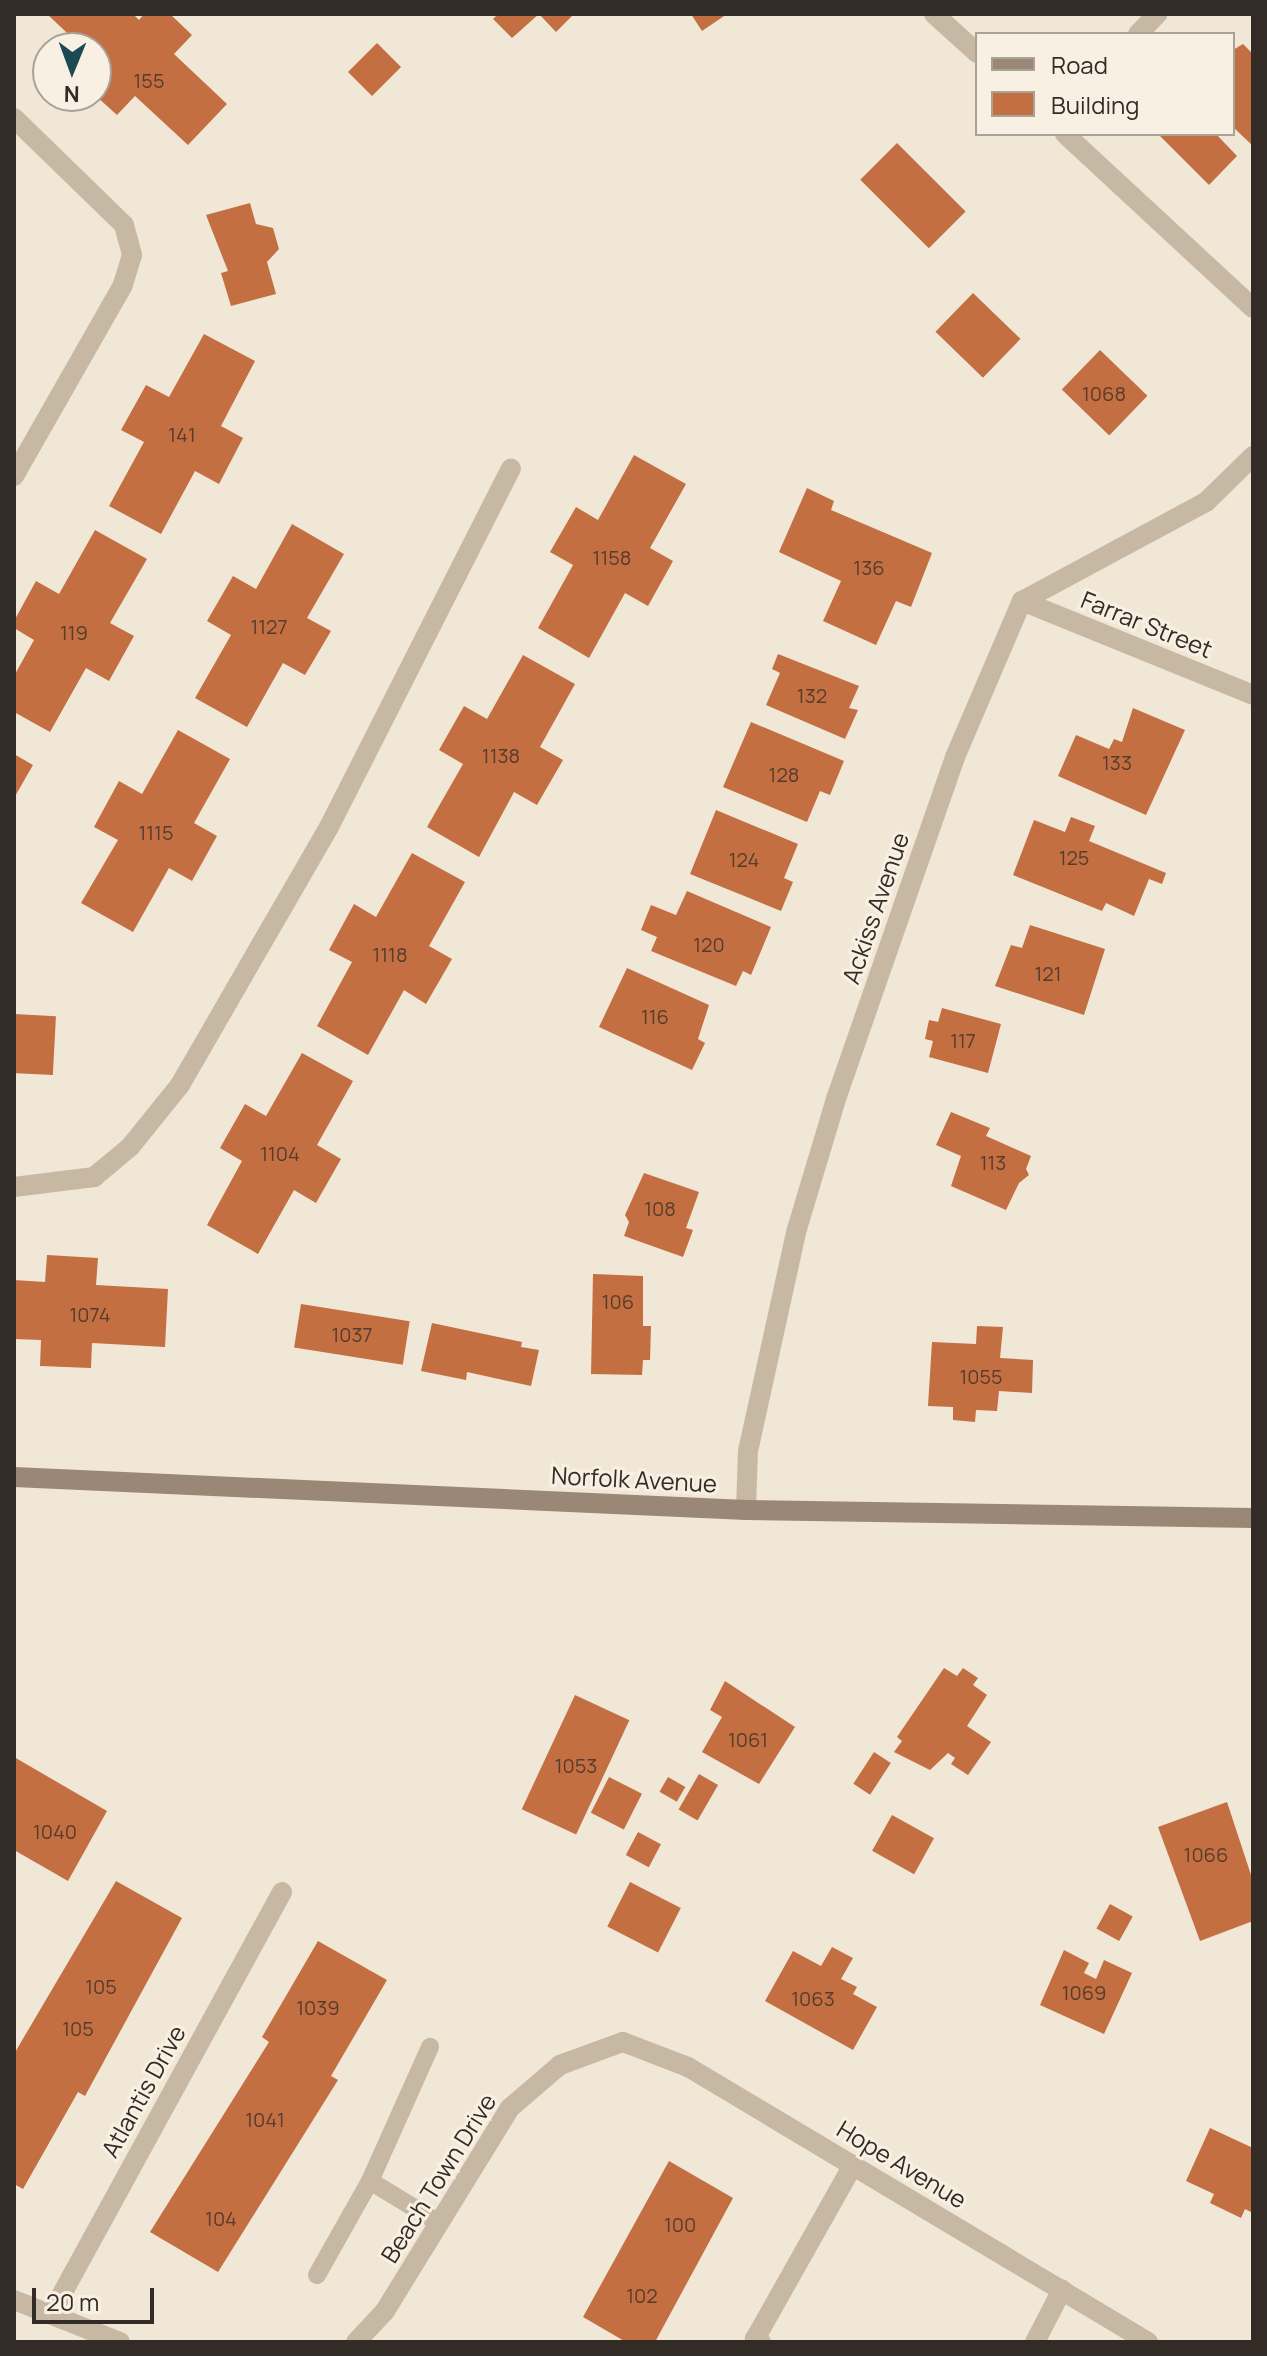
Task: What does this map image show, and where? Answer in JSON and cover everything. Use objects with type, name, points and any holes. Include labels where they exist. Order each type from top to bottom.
[{"type":"main road","name":"Norfolk Avenue","points":[[14,1477],[746,1510],[1253,1518]]},
{"type":"street","points":[[934,14],[975,51]]},
{"type":"street","points":[[1140,32],[1157,14]]},
{"type":"street","points":[[14,118],[124,225],[132,255],[123,285],[14,476]]},
{"type":"street","points":[[1067,136],[1253,308]]},
{"type":"street","points":[[1022,601],[1206,502],[1253,456]]},
{"type":"street","points":[[14,1187],[94,1177],[130,1147],[180,1085],[329,827],[511,469]]},
{"type":"street","name":"Farrar Street","points":[[1022,601],[1253,695]]},
{"type":"street","name":"Ackiss Avenue","points":[[746,1510],[748,1451],[797,1229],[837,1096],[955,757],[1022,601]]},
{"type":"street","name":"Atlantis Drive","points":[[51,2314],[282,1892]]},
{"type":"street","name":"Hope Avenue","points":[[623,2042],[688,2067],[1148,2342]]},
{"type":"street","name":"Beach Town Drive","points":[[356,2342],[385,2311],[510,2108],[560,2065],[623,2042]]},
{"type":"street","points":[[761,2342],[755,2339],[853,2165]]},
{"type":"street","points":[[1035,2342],[1062,2290]]},
{"type":"street","points":[[14,2300],[120,2342]]},
{"type":"lane","points":[[317,2275],[370,2181],[430,2047]]},
{"type":"lane","points":[[370,2181],[439,2223]]},
{"type":"building","points":[[47,14],[133,14],[139,20],[144,14],[170,14],[192,35],[174,54],[227,104],[188,145],[135,96],[117,115],[112,110],[112,32],[66,32]]},
{"type":"building","points":[[498,14],[539,14],[512,38],[493,19]]},
{"type":"building","points":[[539,14],[574,14],[556,32]]},
{"type":"building","points":[[691,14],[727,14],[702,31]]},
{"type":"building","points":[[377,43],[401,67],[372,96],[348,72]]},
{"type":"building","points":[[1243,44],[1253,54],[1253,146],[1235,129],[1235,49]]},
{"type":"building","points":[[1160,136],[1218,136],[1237,156],[1209,185]]},
{"type":"building","points":[[897,143],[966,212],[929,248],[860,180]]},
{"type":"building","points":[[250,203],[256,224],[273,228],[279,249],[267,262],[276,294],[231,306],[221,273],[228,271],[206,215]]},
{"type":"building","points":[[973,293],[1020,339],[983,378],[935,332]]},
{"type":"building","points":[[204,334],[255,361],[221,426],[243,438],[219,484],[195,471],[161,534],[109,506],[144,442],[121,430],[146,385],[169,397]]},
{"type":"building","points":[[1100,350],[1147,396],[1109,435],[1062,390]]},
{"type":"building","points":[[634,455],[686,484],[650,548],[673,561],[648,606],[625,593],[589,658],[538,628],[573,565],[550,552],[576,507],[598,520]]},
{"type":"building","points":[[807,488],[834,501],[831,510],[932,553],[911,607],[896,601],[876,645],[823,621],[841,581],[779,552]]},
{"type":"building","points":[[292,524],[344,554],[307,618],[331,631],[305,675],[283,663],[247,727],[195,698],[231,635],[207,621],[233,576],[256,589]]},
{"type":"building","points":[[95,530],[147,559],[110,623],[134,636],[109,681],[86,668],[50,732],[14,712],[14,676],[34,640],[14,628],[14,621],[36,581],[59,594]]},
{"type":"building","points":[[778,654],[859,686],[849,708],[858,710],[845,739],[766,705],[780,673],[772,669]]},
{"type":"building","points":[[523,655],[575,684],[540,747],[563,760],[537,805],[514,792],[479,857],[427,827],[463,764],[439,750],[464,706],[487,719]]},
{"type":"building","points":[[1133,708],[1185,730],[1146,815],[1058,776],[1076,735],[1109,749],[1114,739],[1122,742]]},
{"type":"building","points":[[751,722],[844,761],[830,795],[820,791],[807,822],[723,787]]},
{"type":"building","points":[[178,730],[230,759],[194,823],[217,836],[192,881],[169,868],[133,932],[81,903],[118,840],[94,827],[119,781],[142,794]]},
{"type":"building","points":[[14,754],[33,765],[14,798]]},
{"type":"building","points":[[716,810],[798,844],[784,878],[793,882],[781,911],[690,874]]},
{"type":"building","points":[[1071,817],[1095,826],[1089,841],[1166,873],[1162,884],[1149,879],[1134,916],[1106,903],[1102,911],[1013,875],[1034,820],[1065,832]]},
{"type":"building","points":[[412,853],[465,882],[429,946],[452,959],[426,1004],[404,990],[368,1055],[317,1026],[352,962],[329,950],[354,904],[376,917]]},
{"type":"building","points":[[687,891],[771,927],[751,975],[743,971],[736,986],[651,951],[657,937],[641,930],[651,905],[676,915]]},
{"type":"building","points":[[1030,925],[1105,949],[1084,1015],[995,986],[1011,945],[1022,948]]},
{"type":"building","points":[[627,968],[709,1005],[698,1039],[705,1043],[692,1070],[599,1027]]},
{"type":"building","points":[[942,1008],[1001,1024],[988,1073],[929,1057],[933,1041],[925,1039],[929,1020],[938,1022]]},
{"type":"building","points":[[14,1014],[56,1016],[53,1075],[14,1073]]},
{"type":"building","points":[[302,1053],[353,1081],[317,1145],[341,1159],[316,1203],[294,1190],[258,1254],[207,1225],[242,1161],[220,1148],[245,1104],[266,1116]]},
{"type":"building","points":[[951,1112],[990,1128],[986,1136],[1031,1156],[1026,1169],[1029,1175],[1019,1183],[1006,1210],[951,1186],[961,1156],[936,1145]]},
{"type":"building","points":[[644,1173],[699,1192],[686,1228],[693,1230],[683,1257],[624,1236],[629,1222],[625,1215]]},
{"type":"building","points":[[47,1255],[98,1258],[96,1285],[168,1289],[165,1347],[92,1343],[91,1368],[40,1366],[41,1340],[14,1339],[14,1280],[45,1282]]},
{"type":"building","points":[[593,1274],[643,1276],[643,1326],[651,1326],[650,1360],[643,1360],[642,1375],[591,1374]]},
{"type":"building","points":[[301,1304],[410,1321],[403,1365],[294,1347]]},
{"type":"building","points":[[432,1323],[522,1342],[521,1347],[539,1350],[531,1386],[467,1372],[466,1380],[421,1371]]},
{"type":"building","points":[[977,1326],[1003,1327],[1000,1358],[1033,1360],[1032,1393],[999,1391],[997,1411],[976,1410],[975,1422],[953,1420],[953,1407],[928,1406],[932,1342],[976,1344]]},
{"type":"building","points":[[944,1668],[957,1676],[963,1668],[978,1678],[973,1685],[987,1695],[967,1726],[991,1742],[968,1775],[951,1764],[955,1758],[948,1753],[930,1770],[894,1752],[902,1741],[897,1737]]},
{"type":"building","points":[[725,1681],[795,1727],[759,1784],[702,1752],[722,1717],[710,1710]]},
{"type":"building","points":[[575,1695],[629,1720],[576,1835],[522,1809]]},
{"type":"building","points":[[874,1752],[891,1763],[870,1795],[853,1784]]},
{"type":"building","points":[[14,1757],[107,1811],[68,1881],[14,1850]]},
{"type":"building","points":[[699,1774],[718,1785],[698,1821],[678,1810]]},
{"type":"building","points":[[609,1777],[642,1794],[624,1829],[591,1813]]},
{"type":"building","points":[[668,1777],[685,1787],[677,1802],[660,1792]]},
{"type":"building","points":[[1227,1802],[1253,1881],[1253,1921],[1200,1941],[1158,1827]]},
{"type":"building","points":[[892,1815],[934,1838],[914,1874],[872,1851]]},
{"type":"building","points":[[638,1832],[661,1844],[649,1867],[626,1855]]},
{"type":"building","points":[[116,1881],[182,1918],[85,2096],[78,2092],[23,2189],[14,2184],[14,2054]]},
{"type":"building","points":[[630,1882],[681,1908],[658,1952],[607,1927]]},
{"type":"building","points":[[1110,1904],[1133,1917],[1119,1941],[1096,1928]]},
{"type":"building","points":[[318,1941],[387,1980],[331,2076],[338,2080],[218,2272],[150,2232],[269,2042],[262,2037]]},
{"type":"building","points":[[832,1947],[853,1958],[841,1979],[857,1987],[853,1994],[877,2007],[853,2050],[765,2001],[793,1951],[821,1966]]},
{"type":"building","points":[[1064,1950],[1089,1963],[1084,1973],[1096,1979],[1104,1960],[1132,1973],[1104,2034],[1040,2005]]},
{"type":"building","points":[[1210,2128],[1253,2148],[1253,2213],[1245,2209],[1241,2218],[1210,2203],[1214,2194],[1186,2181]]},
{"type":"building","points":[[669,2161],[733,2198],[655,2342],[626,2342],[583,2317]]}]
